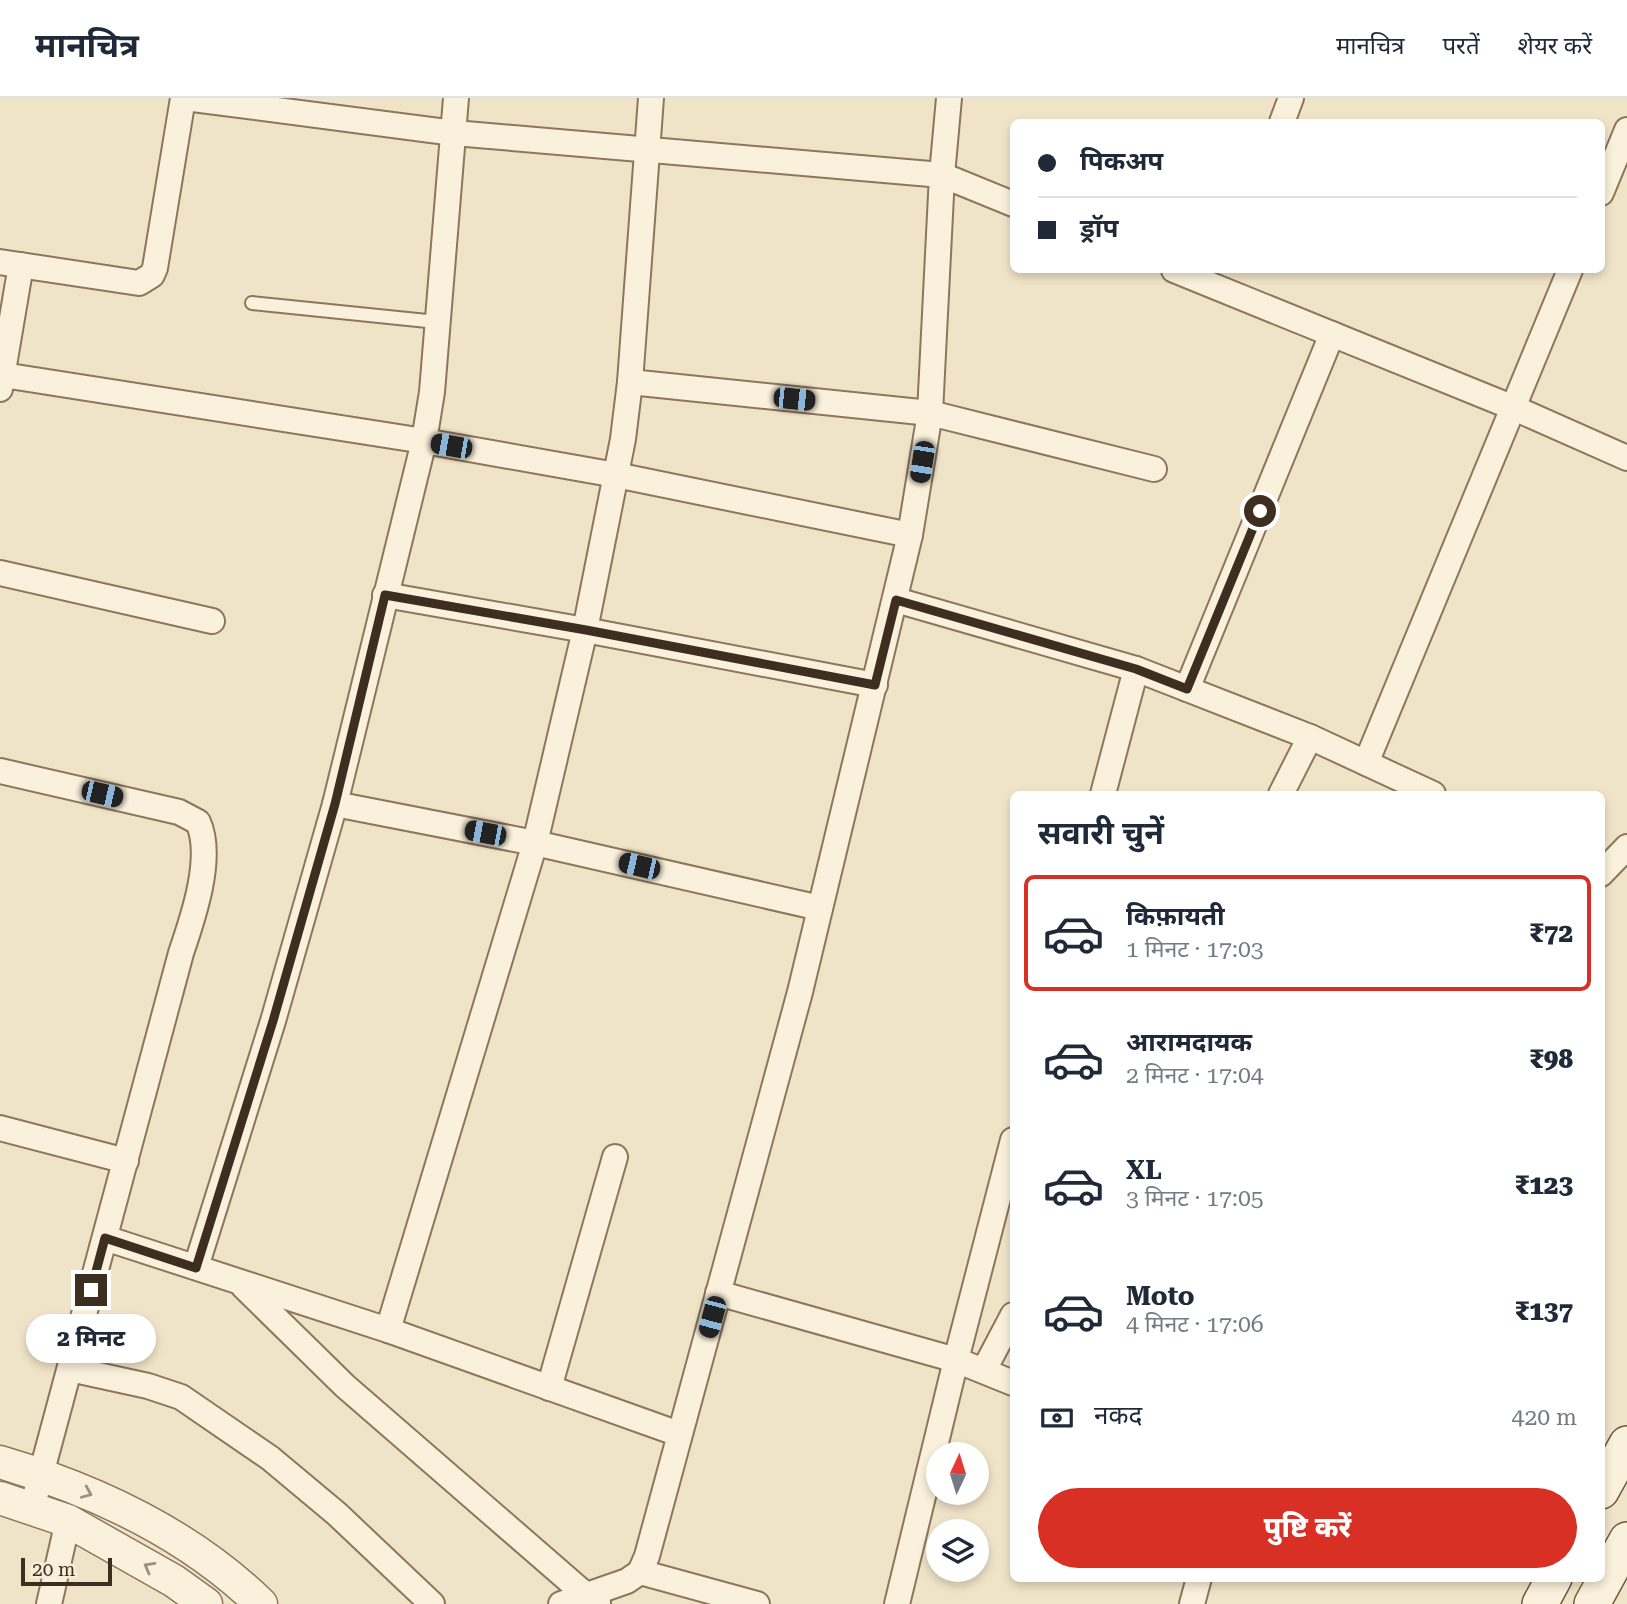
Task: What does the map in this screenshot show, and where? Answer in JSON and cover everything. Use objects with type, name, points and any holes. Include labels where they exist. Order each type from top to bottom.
[{"type":"main road","points":[[1605,1484],[1627,1444]]},
{"type":"main road","points":[[1605,1576],[1627,1540]]},
{"type":"main road","points":[[1540,1604],[1552,1582]]},
{"type":"street","points":[[910,536],[616,475],[424,441],[1,382],[10,264],[139,283],[152,275],[184,98],[454,133],[942,175],[1010,203]]},
{"type":"street","points":[[196,1268],[273,1021],[335,804],[424,441],[432,392],[456,98]]},
{"type":"street","points":[[388,1330],[535,843],[586,630],[616,475],[630,382],[651,98]]},
{"type":"street","points":[[561,1604],[595,1600],[640,1572],[647,1556],[820,908],[896,600],[910,536],[930,413],[942,175],[949,98]]},
{"type":"street","points":[[1283,119],[1291,98]]},
{"type":"street","points":[[1605,183],[1627,130]]},
{"type":"street","points":[[1191,273],[1220,278],[1332,334],[1514,408],[1627,458]]},
{"type":"street","points":[[1366,763],[1569,273]]},
{"type":"street","points":[[1187,689],[1332,334]]},
{"type":"street","points":[[630,382],[930,413],[1154,469]]},
{"type":"street","points":[[0,573],[212,621]]},
{"type":"street","points":[[385,595],[875,685]]},
{"type":"street","points":[[896,600],[1136,669],[1310,737],[1427,791]]},
{"type":"street","points":[[1104,791],[1136,669]]},
{"type":"street","points":[[1283,791],[1310,737]]},
{"type":"street","points":[[0,771],[179,812],[198,822],[201,829],[203,872],[196,909],[181,953],[32,1508]]},
{"type":"street","points":[[335,804],[535,843],[820,908]]},
{"type":"street","points":[[1605,870],[1627,847]]},
{"type":"street","points":[[0,1128],[126,1161]]},
{"type":"street","points":[[897,1604],[1010,1152]]},
{"type":"street","points":[[549,1388],[615,1157]]},
{"type":"street","points":[[105,1238],[388,1330],[679,1434]]},
{"type":"street","points":[[238,1282],[345,1386],[595,1600]]},
{"type":"street","points":[[718,1293],[956,1360],[1010,1381]]},
{"type":"street","points":[[984,1370],[1010,1321]]},
{"type":"street","points":[[70,1369],[148,1386],[181,1397],[270,1458],[337,1514],[432,1604]]},
{"type":"street","points":[[0,1462],[42,1474],[116,1505],[179,1539],[238,1582],[261,1604]]},
{"type":"street","points":[[0,1498],[68,1521],[174,1581],[206,1604]]},
{"type":"street","points":[[49,1604],[68,1521]]},
{"type":"street","points":[[640,1572],[757,1604]]},
{"type":"street","points":[[1192,1604],[1198,1582]]},
{"type":"lane","points":[[252,303],[437,322]]},
{"type":"route","points":[[91,1290],[105,1238],[196,1268],[273,1021],[335,804],[385,595],[875,685],[896,600],[1136,669],[1187,689],[1260,511]]}]
